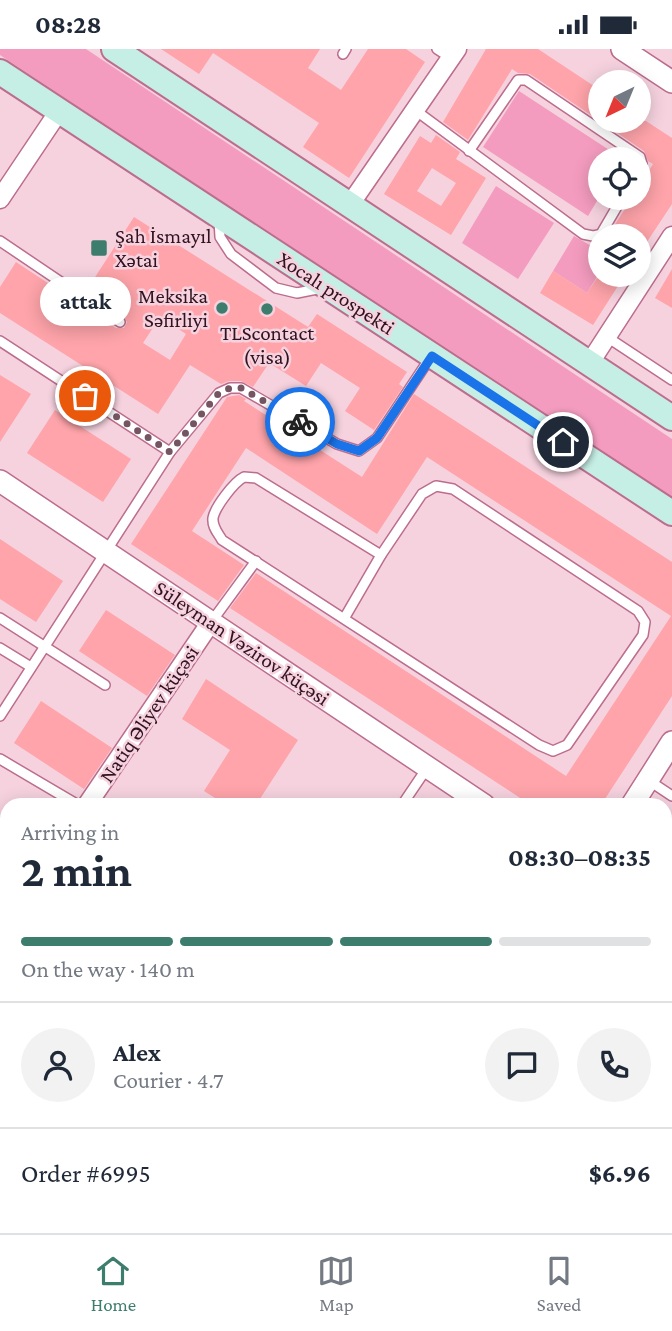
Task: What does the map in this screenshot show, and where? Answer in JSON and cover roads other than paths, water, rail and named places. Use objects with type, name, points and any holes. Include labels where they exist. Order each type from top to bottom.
[{"type":"main road","points":[[114,49],[672,418]]},
{"type":"main road","name":"Xocalı prospekti","points":[[0,72],[672,513]]},
{"type":"street","points":[[622,49],[672,82]]},
{"type":"street","points":[[351,204],[415,110],[448,52]]},
{"type":"street","points":[[0,199],[59,111]]},
{"type":"street","points":[[589,364],[672,236]]},
{"type":"street","name":"Süleyman Vəzirov küçəsi","points":[[0,481],[474,798]]},
{"type":"street","name":"Natiq Əliyev küçəsi","points":[[92,798],[211,622]]},
{"type":"street","points":[[636,798],[672,742]]},
{"type":"lane","points":[[469,151],[518,80],[526,80],[625,147]]},
{"type":"lane","points":[[415,110],[583,234],[601,234],[615,210]]},
{"type":"lane","points":[[0,241],[120,322]]},
{"type":"lane","points":[[607,337],[672,380]]},
{"type":"lane","points":[[0,341],[170,452]]},
{"type":"lane","points":[[0,716],[170,452],[219,393],[230,388],[241,388],[337,444],[359,451],[377,438],[432,356]]},
{"type":"lane","points":[[345,617],[381,555],[422,493],[436,485],[453,489],[638,611],[645,622],[643,635],[567,745],[553,751],[539,745],[345,617],[222,540],[214,527],[213,516],[235,481],[244,477],[256,478],[381,555]]},
{"type":"lane","points":[[211,622],[256,561]]},
{"type":"lane","points":[[0,618],[105,684]]},
{"type":"lane","points":[[0,648],[31,667]]},
{"type":"lane","points":[[0,759],[66,798]]},
{"type":"lane","points":[[407,798],[428,767]]},
{"type":"lane","points":[[648,780],[672,796]]},
{"type":"place","name":"Şah İsmayıl Xətai","points":[[99,248]]},
{"type":"place","name":"Meksika Səfirliyi","points":[[222,308]]},
{"type":"place","name":"TLScontact (visa)","points":[[267,309]]},
{"type":"place","name":"attak","points":[[85,396]]}]
